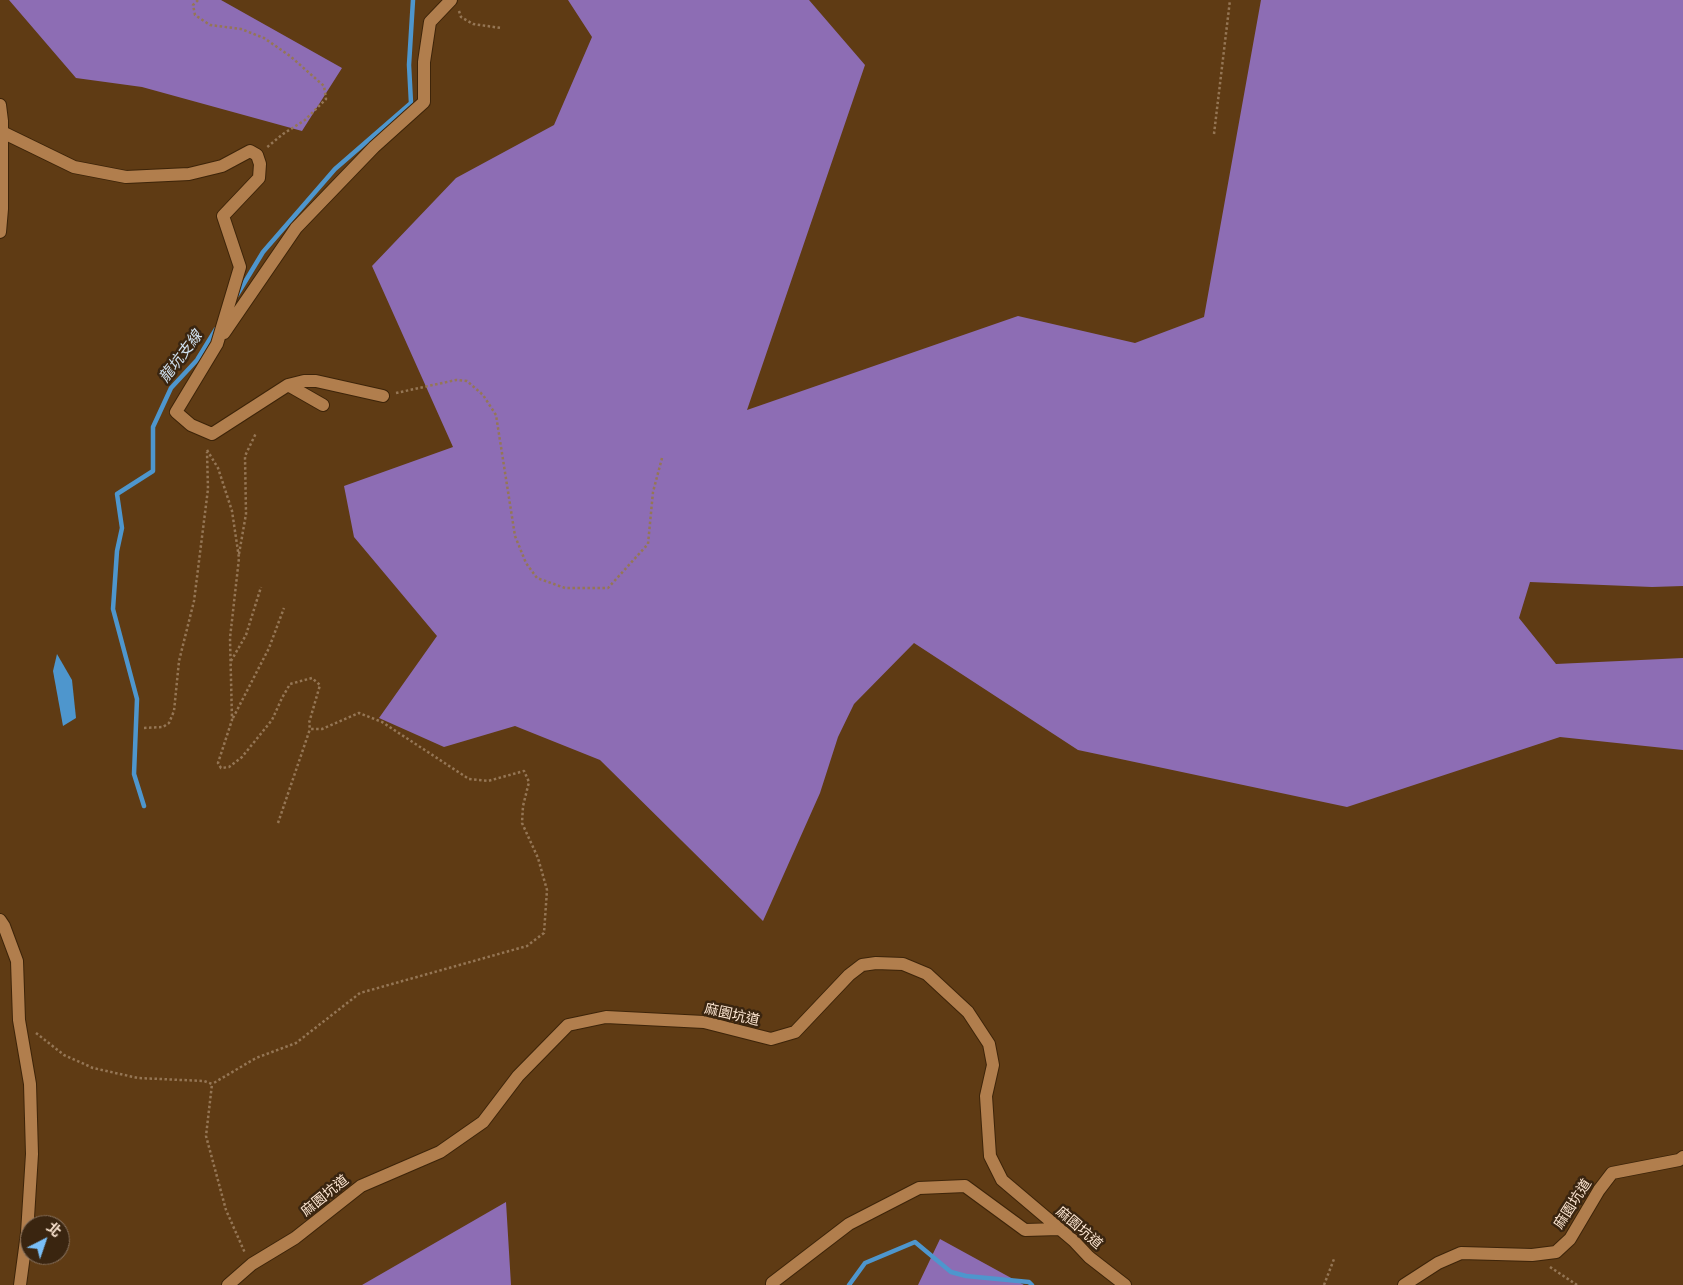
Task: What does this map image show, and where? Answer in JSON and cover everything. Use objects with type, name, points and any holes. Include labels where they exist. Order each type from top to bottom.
[{"type":"street","points":[[383,396],[316,381],[304,381],[288,385],[212,434],[191,424],[176,412],[217,344],[296,228],[374,147],[424,102],[424,62],[430,22],[455,4]]},
{"type":"street","points":[[0,105],[2,132],[2,209],[0,232]]},
{"type":"street","points":[[2,132],[74,167],[126,177],[189,174],[222,166],[250,151],[258,156],[260,164],[259,178],[223,216],[240,267],[217,344]]},
{"type":"street","points":[[288,385],[323,405]]},
{"type":"street","points":[[0,920],[17,961],[19,1020],[30,1084],[32,1154],[27,1233],[20,1285]]},
{"type":"street","name":"麻園坑道","points":[[228,1285],[252,1264],[295,1238],[361,1186],[440,1152],[483,1122],[518,1076],[568,1025],[606,1017],[704,1022],[770,1040],[795,1032],[849,974],[862,966],[876,963],[903,964],[927,974],[968,1012],[989,1044],[993,1065],[986,1096],[990,1156],[1002,1180],[1074,1241],[1089,1257],[1125,1285]]},
{"type":"street","name":"麻園坑道","points":[[1404,1285],[1438,1263],[1462,1254],[1532,1255],[1556,1252],[1570,1239],[1599,1190],[1612,1173],[1679,1160],[1683,1157]]},
{"type":"street","points":[[772,1285],[772,1283],[849,1224],[919,1188],[965,1186],[1025,1230],[1059,1230]]},
{"type":"path","points":[[198,0],[193,5],[195,15],[210,25],[241,29],[264,38],[290,56],[324,86],[326,100],[305,120],[283,134],[258,156]]},
{"type":"path","points":[[1214,134],[1230,0]]},
{"type":"path","points":[[455,4],[461,17],[473,24],[501,28]]},
{"type":"path","points":[[383,396],[456,380],[466,381],[483,394],[496,415],[515,536],[526,563],[537,578],[565,588],[608,588],[648,544],[653,492],[662,458]]},
{"type":"path","points":[[232,720],[230,638],[246,514],[246,456],[256,433]]},
{"type":"path","points":[[144,728],[163,727],[170,723],[174,711],[179,661],[194,601],[208,489],[207,450],[212,434]]},
{"type":"path","points":[[207,450],[218,468],[232,511],[239,558]]},
{"type":"path","points":[[230,662],[246,635],[261,587]]},
{"type":"path","points":[[278,823],[310,729],[309,723],[320,685],[312,678],[290,684],[272,720],[242,756],[229,767],[221,768],[218,763],[232,720],[269,648],[284,608]]},
{"type":"path","points":[[212,1084],[256,1058],[296,1043],[360,993],[527,946],[544,933],[547,890],[538,858],[522,822],[523,806],[529,782],[524,772],[488,780],[470,779],[382,722],[359,713],[322,729],[310,729]]},
{"type":"path","points":[[19,1020],[64,1055],[93,1068],[138,1078],[204,1080],[212,1084]]},
{"type":"path","points":[[212,1084],[206,1136],[226,1210],[240,1246],[252,1264]]},
{"type":"path","points":[[1532,1255],[1577,1285]]},
{"type":"path","points":[[1324,1285],[1334,1258]]},
{"type":"shaded area","points":[[9,0],[221,0],[342,68],[302,131],[142,87],[76,78]]},
{"type":"shaded area","points":[[568,0],[809,0],[865,65],[747,410],[1018,316],[1135,343],[1204,317],[1261,0],[1683,0],[1683,586],[1652,587],[1530,582],[1519,618],[1556,664],[1683,658],[1683,750],[1560,737],[1347,807],[1078,750],[914,643],[854,704],[838,737],[820,793],[763,921],[600,760],[515,726],[444,747],[379,718],[437,636],[354,537],[344,486],[453,447],[372,266],[456,178],[554,125],[592,37]]},
{"type":"shaded area","points":[[506,1202],[511,1285],[362,1285]]},
{"type":"shaded area","points":[[940,1239],[1024,1285],[918,1285]]},
{"type":"water","points":[[57,654],[72,680],[76,718],[63,726],[53,671]]},
{"type":"waterway","name":"龍坑支線","points":[[237,295],[263,252],[335,169],[411,103],[409,65],[413,0]]},
{"type":"waterway","name":"龍坑支線","points":[[144,806],[134,774],[137,699],[113,609],[117,551],[122,528],[117,494],[153,471],[153,427],[171,388],[197,360],[216,329]]},
{"type":"waterway","points":[[849,1285],[865,1263],[915,1242],[951,1272],[966,1276],[1029,1282],[1032,1285]]}]
